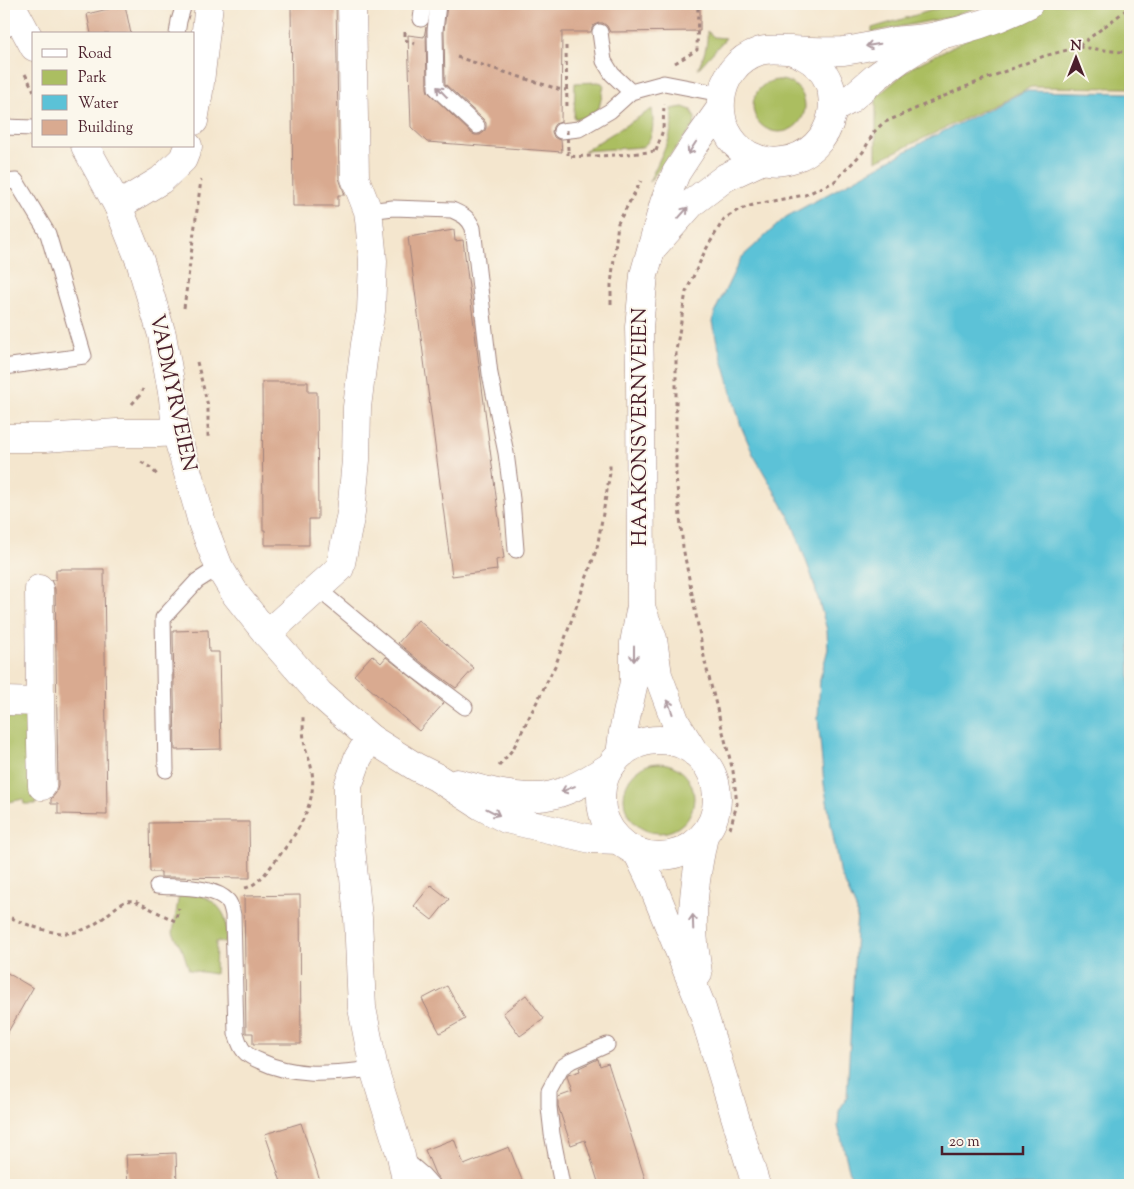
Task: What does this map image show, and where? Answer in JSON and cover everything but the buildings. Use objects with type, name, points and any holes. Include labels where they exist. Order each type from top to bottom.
[{"type":"main road","points":[[195,115],[209,4]]},
{"type":"main road","points":[[267,634],[340,568],[351,514],[356,460],[357,407],[364,344],[371,311],[373,262],[370,219],[355,178],[352,4]]},
{"type":"main road","points":[[790,50],[804,56],[817,66],[826,78],[832,93],[833,108],[830,122],[824,136],[816,146],[804,155],[791,160],[777,162],[763,160],[749,155],[734,143],[724,127],[721,101],[726,80],[735,67],[746,58],[774,49],[842,51],[939,36],[976,26],[1029,4]]},
{"type":"main road","points":[[833,108],[848,101],[902,58],[939,36]]},
{"type":"main road","name":"HAAKONSVERNVEIEN","points":[[615,760],[634,682],[634,643],[641,606],[639,327],[644,276],[664,203],[676,173],[721,101]]},
{"type":"main road","name":"VADMYRVEIEN","points":[[86,148],[118,206],[140,261],[162,335],[173,398],[176,432],[202,523],[219,567],[236,595],[267,634],[320,694],[370,738],[481,806],[506,819],[628,846]]},
{"type":"main road","points":[[118,206],[162,180],[183,159],[187,148]]},
{"type":"main road","name":"HAAKONSVERNVEIEN","points":[[651,250],[693,202],[726,177],[763,160]]},
{"type":"main road","points":[[4,438],[176,432]]},
{"type":"main road","points":[[39,589],[42,786]]},
{"type":"main road","name":"HAAKONSVERNVEIEN","points":[[641,606],[653,639],[658,675],[676,723],[693,750]]},
{"type":"main road","points":[[4,701],[40,702]]},
{"type":"main road","points":[[370,738],[358,758],[348,786],[348,817],[358,918],[362,1008],[374,1069],[401,1156],[407,1185]]},
{"type":"main road","points":[[701,1005],[692,922],[694,892],[697,866],[717,833],[714,819],[718,800],[716,781],[707,764],[693,750],[676,742],[656,740],[637,744],[615,760],[604,780],[601,796],[603,812],[609,828],[628,846],[650,879],[701,1005],[756,1185]]},
{"type":"main road","name":"VADMYRVEIEN","points":[[436,777],[486,790],[531,797],[552,795],[572,787],[598,774],[615,760]]},
{"type":"main road","points":[[628,846],[655,856],[673,855],[717,833]]},
{"type":"lane","points":[[177,32],[184,4]]},
{"type":"lane","points":[[421,19],[423,4]]},
{"type":"lane","points":[[438,4],[435,31],[436,88],[477,126]]},
{"type":"lane","points":[[600,32],[604,62],[612,74],[631,92]]},
{"type":"lane","points":[[564,131],[579,129],[610,111],[631,92],[664,83],[721,101]]},
{"type":"lane","points":[[4,127],[32,128]]},
{"type":"lane","points":[[4,182],[16,181],[48,234],[84,356],[4,367]]},
{"type":"lane","points":[[368,211],[392,208],[452,210],[470,221],[473,228],[490,374],[506,453],[516,550]]},
{"type":"lane","points":[[166,770],[164,618],[197,581],[219,567]]},
{"type":"lane","points":[[318,589],[465,707]]},
{"type":"lane","points":[[157,886],[204,890],[217,893],[229,902],[233,915],[236,1033],[243,1051],[269,1066],[294,1072],[318,1074],[374,1069]]},
{"type":"lane","points":[[562,1185],[552,1134],[549,1091],[562,1067],[607,1045]]},
{"type":"lane","points":[[401,1156],[432,1185]]},
{"type":"path","points":[[651,160],[656,152],[663,130],[665,69],[697,50],[698,4]]},
{"type":"path","points":[[717,833],[737,804],[733,771],[705,662],[683,546],[676,476],[676,351],[686,292],[705,251],[724,219],[738,210],[756,204],[806,195],[834,182],[863,152],[874,132],[884,122],[1044,56],[1079,46],[1130,7]]},
{"type":"path","points":[[406,31],[405,40],[419,45]]},
{"type":"path","points":[[566,46],[567,110]]},
{"type":"path","points":[[1079,46],[1130,53]]},
{"type":"path","points":[[456,57],[558,90],[566,90]]},
{"type":"path","points":[[564,131],[568,150]]},
{"type":"path","points":[[568,156],[620,156],[656,152]]},
{"type":"path","points":[[612,304],[611,285],[618,223],[642,178]]},
{"type":"path","points":[[131,406],[141,394],[144,384]]},
{"type":"path","points":[[486,790],[491,776],[513,749],[556,664],[596,548],[610,473],[611,455]]},
{"type":"path","points":[[239,888],[247,888],[264,874],[296,832],[307,810],[312,790],[313,774],[305,746],[303,714]]},
{"type":"path","points":[[4,915],[55,932],[74,932],[86,929],[124,901],[130,900],[142,904]]},
{"type":"green space","points":[[953,4],[987,4],[946,18],[872,32],[872,28]]},
{"type":"green space","points":[[1036,4],[1130,4],[1130,88],[1031,87],[876,161],[876,97],[912,67]]},
{"type":"green space","points":[[707,31],[714,37],[726,38],[698,69],[705,50]]},
{"type":"green space","points":[[774,80],[784,80],[798,87],[805,101],[805,111],[798,125],[784,132],[774,132],[764,128],[757,121],[753,111],[753,101],[757,91],[764,84]]},
{"type":"green space","points":[[598,82],[604,86],[599,108],[585,117],[574,118],[575,83]]},
{"type":"green space","points":[[683,107],[691,110],[695,118],[694,125],[649,182],[669,139],[673,120],[671,109]]},
{"type":"green space","points":[[652,109],[653,125],[651,135],[642,147],[584,151]]},
{"type":"green space","points":[[4,710],[23,712],[31,728],[36,804],[24,804],[23,799],[4,803]]},
{"type":"green space","points":[[659,763],[678,769],[688,779],[694,798],[688,817],[678,827],[659,833],[640,827],[630,817],[624,798],[630,779],[640,769]]},
{"type":"green space","points":[[179,894],[199,895],[208,899],[220,909],[225,917],[226,942],[216,942],[215,974],[189,970],[183,951],[173,933]]},
{"type":"water","points":[[1025,91],[1130,93],[1130,1185],[853,1185],[838,1126],[839,1111],[847,1097],[857,911],[839,870],[824,784],[818,718],[820,679],[828,649],[827,630],[812,577],[791,520],[753,454],[741,426],[713,321],[715,311],[741,258],[786,217],[932,137]]}]
